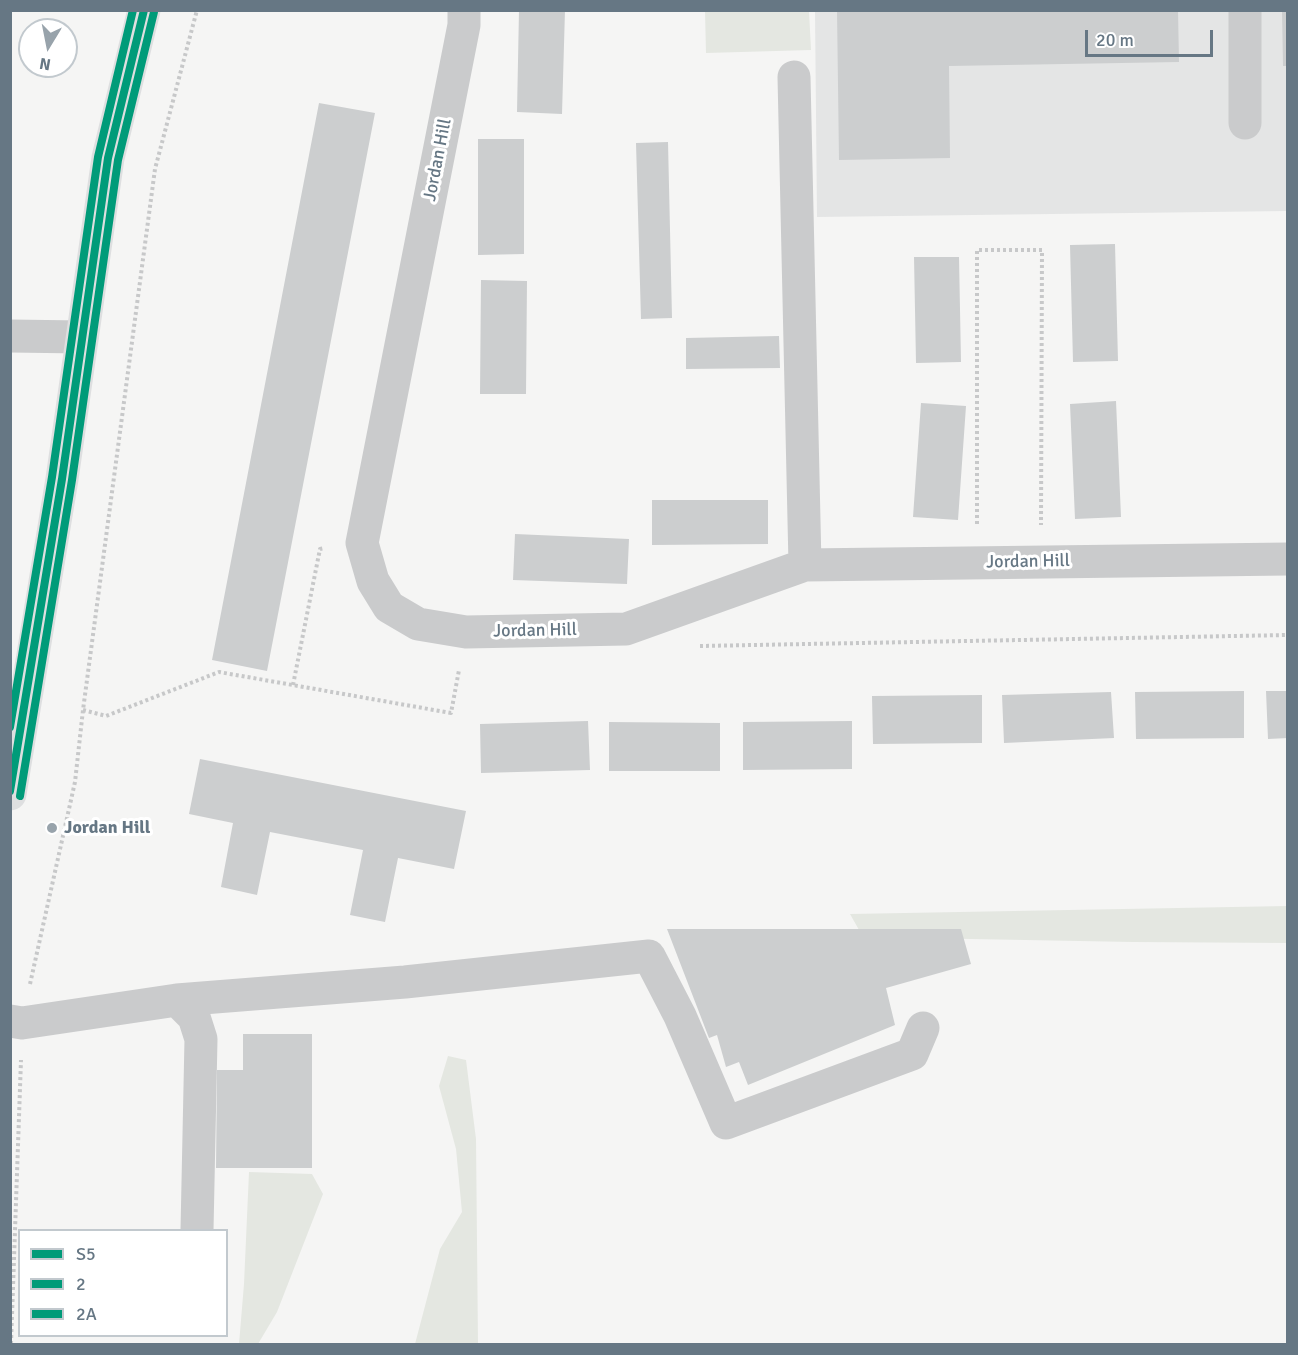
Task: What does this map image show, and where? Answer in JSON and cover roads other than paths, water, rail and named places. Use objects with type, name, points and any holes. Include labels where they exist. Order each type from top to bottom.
[{"type":"main road","points":[[10,794],[62,479],[108,158],[144,10]]},
{"type":"street","name":"Jordan Hill","points":[[464,10],[462,37],[362,543],[373,581],[389,607],[418,624],[466,632],[626,629],[805,565],[1287,559]]},
{"type":"street","points":[[1245,10],[1245,123]]},
{"type":"street","points":[[794,77],[805,565]]},
{"type":"street","points":[[10,336],[82,337]]},
{"type":"street","points":[[16,1022],[177,1000],[405,982],[649,956],[680,1016],[726,1122],[912,1054],[923,1028]]},
{"type":"street","points":[[177,1000],[194,1017],[201,1039],[197,1229]]},
{"type":"place","name":"Jordan Hill","points":[[52,828]]}]
